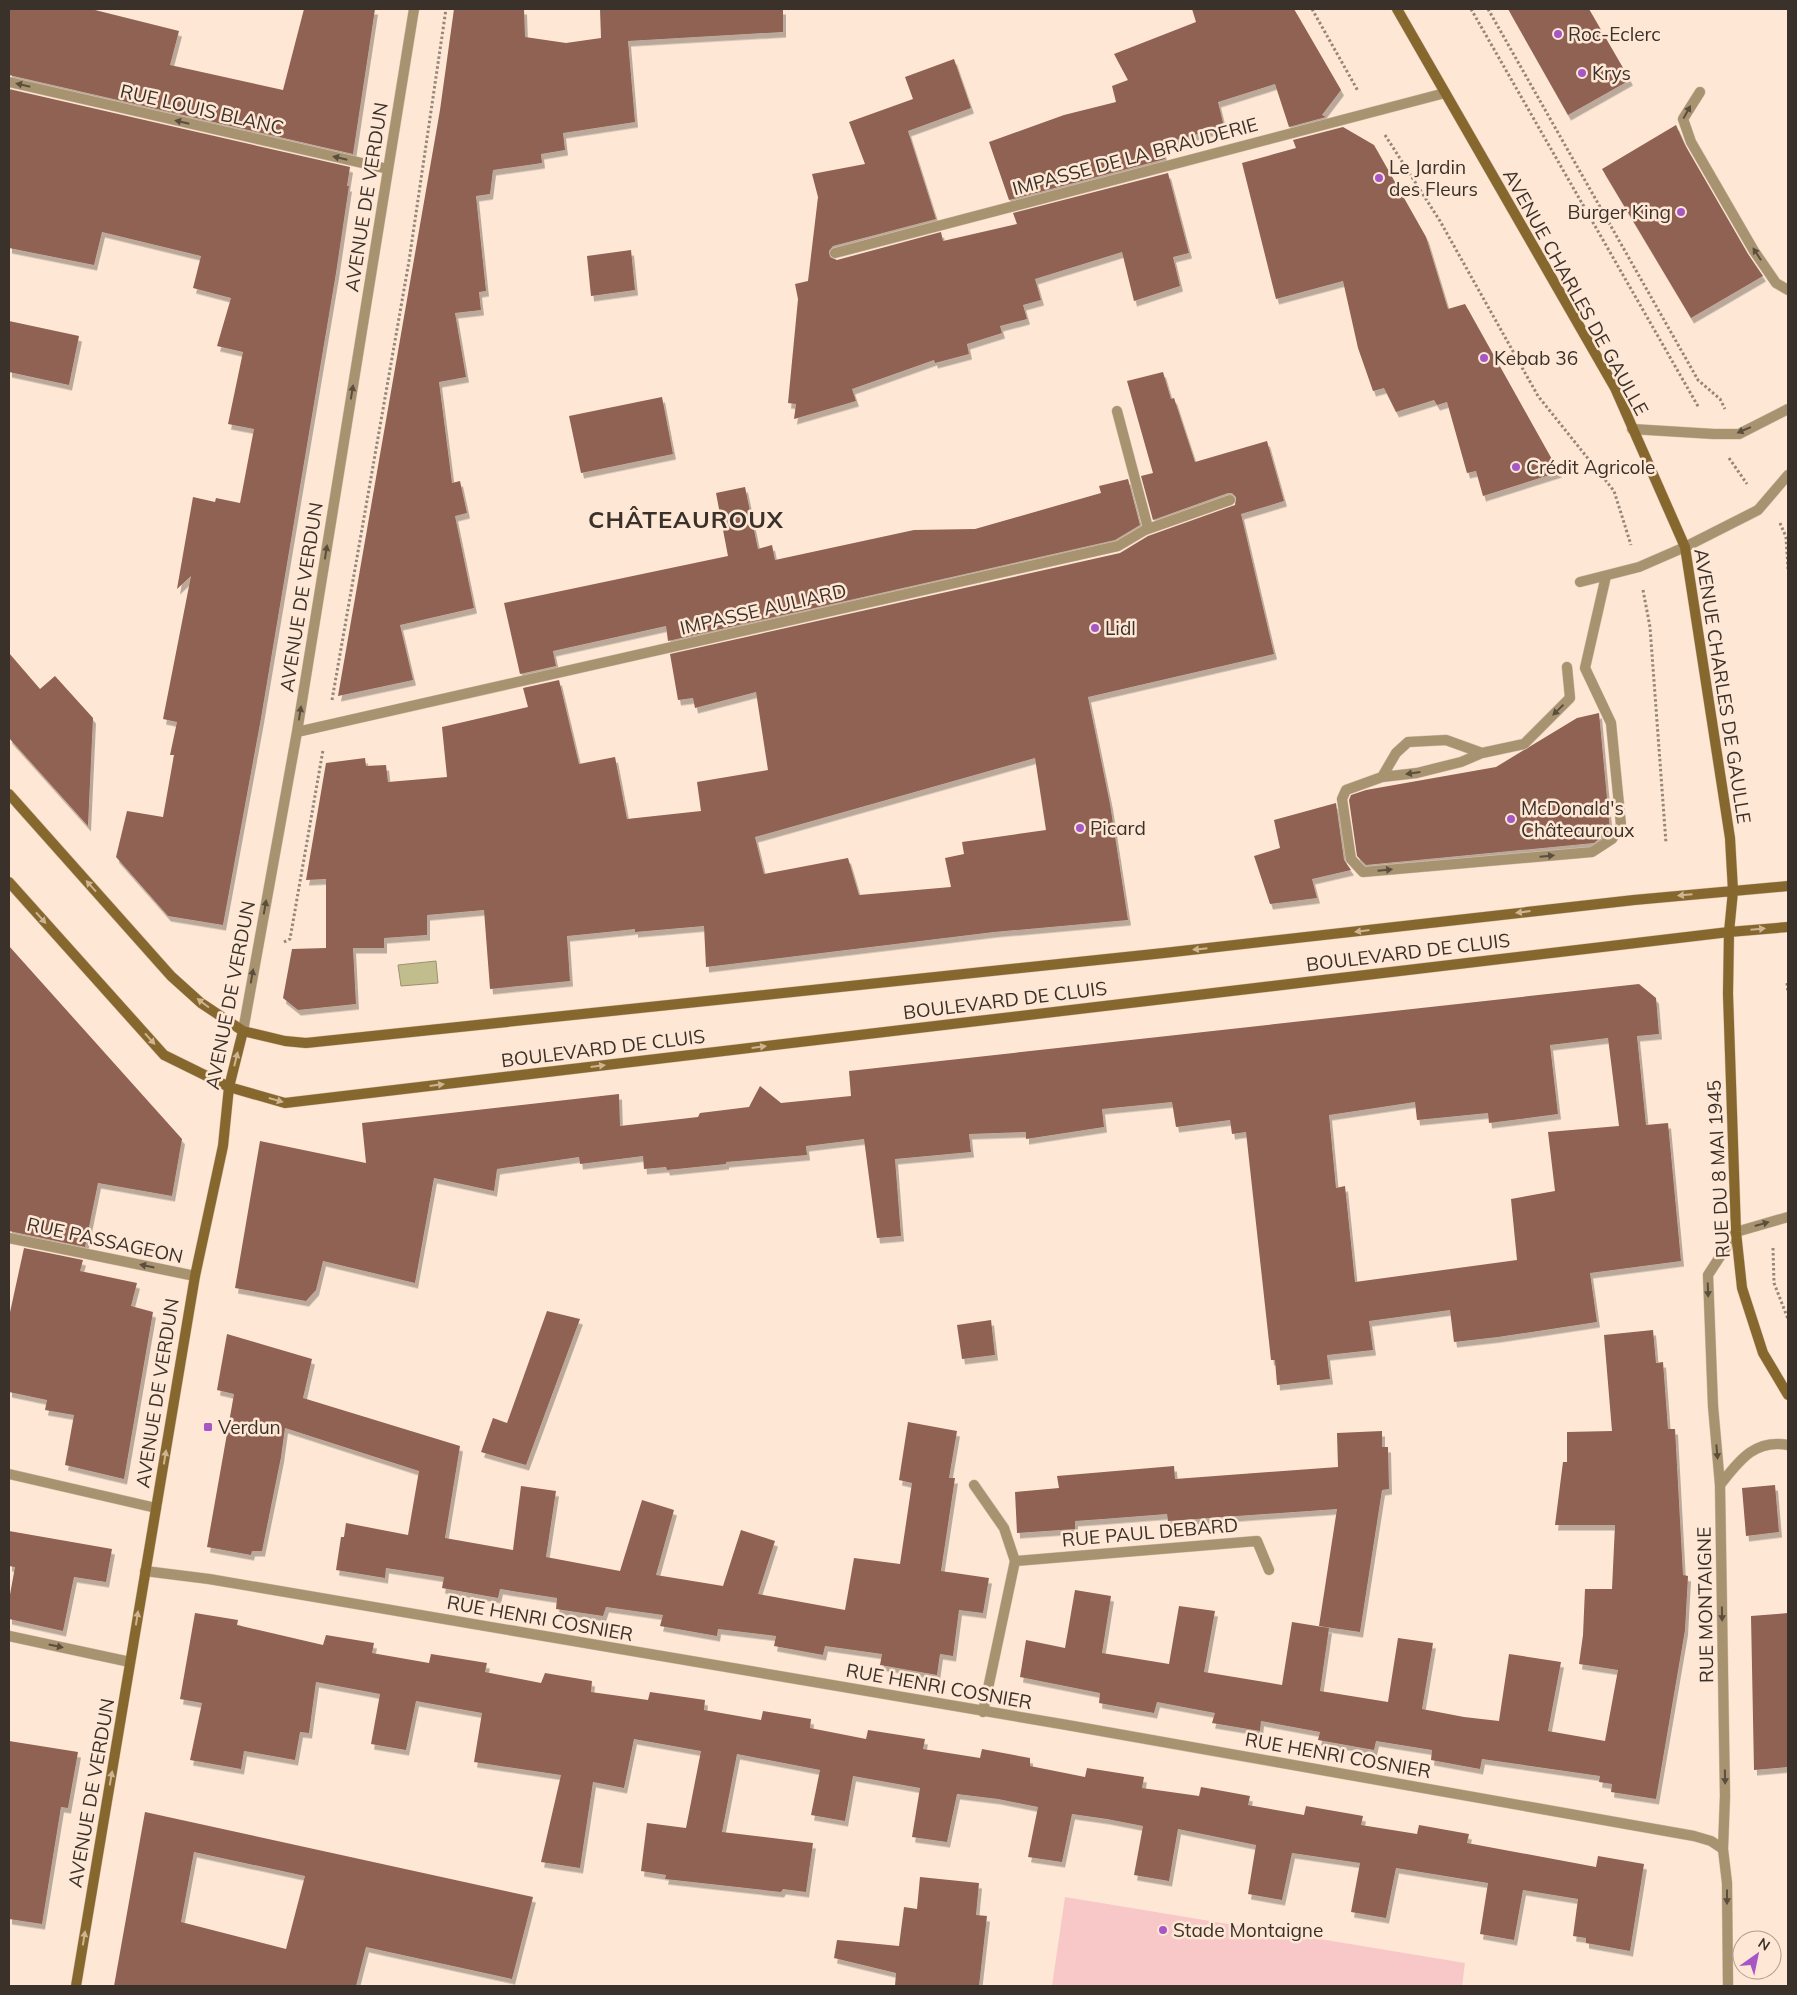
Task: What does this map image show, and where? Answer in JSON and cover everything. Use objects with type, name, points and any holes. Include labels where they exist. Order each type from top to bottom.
[{"type":"main road","name":"AVENUE CHARLES DE GAULLE","points":[[1397,9],[1615,388],[1684,547],[1730,838],[1733,891],[1729,932]]},
{"type":"main road","points":[[9,794],[171,976],[201,1003],[243,1031]]},
{"type":"main road","name":"BOULEVARD DE CLUIS","points":[[9,882],[164,1055],[229,1087],[285,1103],[1729,932],[1788,927]]},
{"type":"main road","name":"BOULEVARD DE CLUIS","points":[[243,1031],[285,1041],[306,1042],[1183,951],[1634,900],[1788,886]]},
{"type":"main road","name":"RUE DU 8 MAI 1945","points":[[1729,932],[1728,994],[1736,1232],[1742,1288],[1763,1353],[1788,1394]]},
{"type":"main road","name":"AVENUE DE VERDUN","points":[[76,1986],[195,1276],[223,1146],[229,1087],[243,1031]]},
{"type":"street","name":"AVENUE DE VERDUN","points":[[243,1031],[297,732],[414,9]]},
{"type":"street","name":"RUE LOUIS BLANC","points":[[9,82],[388,169]]},
{"type":"street","points":[[1700,92],[1683,119],[1691,142],[1754,251],[1776,283],[1788,290]]},
{"type":"street","name":"IMPASSE DE LA BRAUDERIE","points":[[835,253],[1445,93]]},
{"type":"street","points":[[1632,429],[1739,434],[1788,409]]},
{"type":"street","points":[[1117,411],[1148,528]]},
{"type":"street","points":[[1580,582],[1638,567],[1684,547],[1758,510],[1788,475]]},
{"type":"street","name":"IMPASSE AULIARD","points":[[297,732],[1118,546],[1148,528],[1230,500]]},
{"type":"street","points":[[1567,667],[1570,698],[1524,744],[1482,753],[1461,762],[1417,773],[1382,777],[1346,790],[1342,799],[1352,859],[1363,872],[1592,852],[1612,839],[1621,825],[1611,723],[1586,668],[1606,576]]},
{"type":"street","points":[[1382,777],[1396,753],[1408,742],[1446,740],[1482,753]]},
{"type":"street","points":[[1736,1232],[1787,1218]]},
{"type":"street","name":"RUE MONTAIGNE","points":[[1728,1986],[1727,1883],[1723,1849],[1725,1796],[1720,1485],[1713,1406],[1708,1275],[1736,1232]]},
{"type":"street","name":"RUE PASSAGEON","points":[[9,1238],[195,1276]]},
{"type":"street","points":[[1720,1485],[1740,1459],[1763,1445],[1788,1445]]},
{"type":"street","points":[[9,1474],[156,1508]]},
{"type":"street","points":[[974,1485],[1004,1528],[1015,1561],[983,1712]]},
{"type":"street","name":"RUE PAUL DEBARD","points":[[1015,1561],[1257,1541],[1269,1570]]},
{"type":"street","name":"RUE HENRI COSNIER","points":[[145,1570],[219,1580],[983,1712],[1086,1728],[1694,1836],[1711,1841],[1723,1849]]},
{"type":"street","points":[[9,1636],[130,1662]]},
{"type":"path","points":[[256,955],[290,939],[409,261],[446,9]]},
{"type":"path","points":[[1312,9],[1371,113],[1440,221],[1538,396],[1614,491],[1638,567],[1650,627],[1666,843]]},
{"type":"path","points":[[1472,9],[1702,412]]},
{"type":"path","points":[[1488,9],[1698,380],[1720,399],[1728,414]]},
{"type":"path","points":[[1787,983],[1788,993]]},
{"type":"path","points":[[1787,1218],[1772,1250],[1774,1283],[1788,1319]]},
{"type":"shaded area","points":[[436,961],[438,983],[401,986],[398,965]]},
{"type":"shaded area","name":"Stade Montaigne","points":[[1065,1897],[1465,1963],[1462,1986],[1052,1986]]},
{"type":"building","points":[[9,9],[91,9],[179,31],[170,65],[283,90],[304,9],[375,9],[353,154],[9,75]]},
{"type":"building","points":[[454,9],[524,9],[525,37],[566,43],[601,38],[600,9],[783,9],[783,32],[628,41],[635,122],[563,133],[565,150],[541,154],[542,163],[493,170],[490,194],[476,196],[486,291],[479,292],[481,310],[455,313],[466,377],[439,382],[452,483],[460,481],[467,513],[455,516],[474,608],[400,625],[413,680],[338,696],[440,110]]},
{"type":"building","points":[[1192,9],[1294,9],[1341,90],[1322,115],[1326,117],[1289,127],[1275,84],[1218,102],[1224,127],[1161,144],[1165,159],[1009,200],[989,142],[1064,115],[1116,102],[1112,86],[1128,80],[1114,54],[1196,22]]},
{"type":"building","points":[[1508,9],[1589,9],[1630,80],[1568,115]]},
{"type":"building","points":[[954,59],[971,108],[908,131],[936,219],[833,246],[829,251],[830,257],[837,260],[941,232],[943,241],[1017,224],[1013,213],[1168,173],[1189,253],[1173,257],[1180,286],[1134,301],[1122,252],[1035,279],[1041,300],[1023,305],[1027,319],[1000,326],[1002,333],[967,344],[969,354],[935,363],[934,360],[852,389],[856,401],[794,419],[796,404],[788,403],[798,299],[795,284],[808,281],[818,197],[812,174],[865,164],[849,122],[913,99],[905,77]]},
{"type":"building","points":[[9,89],[350,167],[336,273],[261,718],[223,925],[168,916],[116,857],[127,811],[163,817],[174,755],[170,755],[177,722],[163,719],[191,576],[177,589],[193,497],[215,502],[216,498],[240,503],[254,429],[228,424],[243,352],[217,346],[231,298],[193,288],[201,256],[102,232],[94,265],[9,248]]},
{"type":"building","points":[[1676,125],[1685,145],[1748,254],[1763,276],[1691,318],[1602,169]]},
{"type":"building","points":[[1343,127],[1374,145],[1426,237],[1448,309],[1465,304],[1559,472],[1483,496],[1476,471],[1467,473],[1447,402],[1437,405],[1434,400],[1396,412],[1384,388],[1373,391],[1358,348],[1343,281],[1276,299],[1242,163],[1296,148],[1293,140]]},
{"type":"building","points":[[631,250],[635,290],[591,296],[587,256]]},
{"type":"building","points":[[9,321],[79,336],[69,385],[9,372]]},
{"type":"building","points":[[1163,372],[1171,399],[1174,398],[1195,462],[1267,441],[1284,501],[1241,514],[1274,654],[1088,697],[1110,804],[1128,920],[994,932],[706,967],[704,926],[635,932],[635,929],[567,936],[570,981],[490,989],[484,910],[427,915],[427,935],[384,938],[384,948],[353,948],[356,1004],[298,1010],[283,998],[292,949],[326,948],[326,879],[306,880],[326,763],[365,758],[366,766],[386,765],[388,782],[447,777],[442,727],[528,707],[523,688],[559,680],[579,764],[615,757],[627,819],[701,811],[697,782],[768,770],[756,692],[695,708],[693,698],[678,700],[670,654],[1120,553],[1148,536],[1235,505],[1236,497],[1232,493],[1228,493],[1153,520],[1141,476],[1153,473],[1127,381]],"holes":[[[1035,758],[1046,830],[962,842],[964,854],[945,858],[951,887],[859,895],[848,858],[764,874],[755,837]]]},
{"type":"building","points":[[662,397],[673,454],[581,473],[569,416]]},
{"type":"building","points":[[1128,479],[1140,525],[1115,540],[668,641],[666,626],[553,651],[556,666],[520,674],[504,603],[728,556],[716,493],[745,487],[758,549],[772,545],[775,560],[914,530],[975,529],[1101,493],[1099,486]]},
{"type":"building","points":[[9,653],[40,689],[55,676],[93,718],[88,826],[9,738]]},
{"type":"building","points":[[1599,713],[1610,830],[1594,843],[1366,865],[1357,856],[1349,800],[1351,795],[1366,790],[1496,767],[1577,718]]},
{"type":"building","points":[[1336,803],[1344,860],[1351,870],[1312,879],[1317,898],[1270,904],[1254,856],[1280,848],[1274,820]]},
{"type":"building","points":[[9,946],[182,1139],[172,1196],[98,1183],[85,1247],[9,1231]]},
{"type":"building","points":[[1639,984],[1656,998],[1659,1034],[1637,1036],[1646,1125],[1668,1123],[1681,1261],[1590,1273],[1597,1322],[1454,1342],[1450,1310],[1369,1321],[1373,1350],[1327,1355],[1330,1379],[1277,1385],[1275,1360],[1271,1360],[1246,1132],[1232,1134],[1230,1120],[1176,1127],[1172,1102],[1102,1109],[1104,1127],[1026,1139],[1026,1132],[969,1134],[971,1152],[895,1159],[901,1236],[877,1238],[864,1139],[806,1146],[807,1155],[726,1162],[726,1164],[667,1170],[666,1167],[644,1169],[643,1156],[580,1164],[579,1157],[497,1169],[494,1191],[434,1178],[415,1283],[323,1261],[316,1290],[306,1301],[235,1288],[260,1141],[366,1163],[362,1123],[619,1094],[620,1126],[698,1117],[700,1113],[749,1107],[760,1086],[781,1103],[851,1096],[849,1071]],"holes":[[[1608,1038],[1619,1126],[1548,1132],[1555,1191],[1511,1199],[1517,1260],[1355,1282],[1345,1186],[1336,1188],[1329,1115],[1415,1102],[1417,1120],[1488,1113],[1489,1123],[1558,1114],[1550,1045]]]},
{"type":"building","points":[[24,1248],[83,1260],[80,1271],[137,1283],[131,1306],[153,1312],[124,1479],[65,1465],[74,1415],[45,1410],[47,1400],[9,1392],[9,1317]]},
{"type":"building","points":[[547,1311],[580,1319],[526,1465],[481,1452],[493,1418],[507,1423]]},
{"type":"building","points":[[991,1320],[995,1355],[962,1359],[957,1325]]},
{"type":"building","points":[[1653,1330],[1656,1363],[1663,1362],[1668,1429],[1675,1429],[1683,1575],[1688,1576],[1685,1630],[1656,1799],[1611,1792],[1612,1784],[1599,1782],[1600,1776],[1482,1759],[1480,1769],[1431,1760],[1432,1750],[1376,1741],[1374,1750],[1318,1740],[1320,1732],[1261,1721],[1260,1731],[1212,1723],[1215,1713],[1157,1702],[1154,1713],[1099,1703],[1100,1693],[1020,1677],[1026,1640],[1065,1648],[1075,1590],[1111,1596],[1102,1653],[1169,1664],[1179,1606],[1215,1611],[1204,1672],[1282,1685],[1292,1622],[1329,1628],[1320,1691],[1388,1702],[1398,1638],[1433,1643],[1422,1709],[1464,1717],[1499,1721],[1509,1654],[1561,1662],[1548,1731],[1605,1741],[1618,1670],[1579,1664],[1583,1635],[1585,1589],[1612,1589],[1615,1525],[1555,1525],[1563,1462],[1567,1462],[1567,1432],[1612,1431],[1604,1335]]},
{"type":"building","points":[[227,1334],[312,1359],[303,1398],[460,1446],[445,1538],[513,1550],[521,1486],[556,1491],[546,1557],[620,1571],[642,1500],[674,1510],[656,1575],[723,1586],[741,1530],[775,1541],[758,1594],[845,1610],[854,1558],[900,1564],[912,1483],[899,1480],[908,1422],[957,1431],[949,1478],[955,1478],[941,1571],[989,1578],[983,1613],[959,1610],[953,1656],[940,1654],[937,1675],[880,1665],[882,1654],[825,1646],[823,1655],[774,1646],[776,1636],[718,1629],[717,1636],[660,1626],[663,1615],[606,1607],[603,1616],[556,1609],[557,1598],[500,1589],[498,1598],[442,1588],[444,1577],[386,1568],[385,1578],[336,1570],[341,1537],[344,1537],[346,1523],[408,1535],[419,1471],[285,1428],[262,1551],[252,1551],[251,1555],[207,1547],[234,1394],[217,1390]]},
{"type":"building","points":[[1382,1431],[1382,1447],[1388,1447],[1389,1489],[1382,1490],[1360,1632],[1319,1626],[1337,1509],[1168,1521],[1167,1514],[1075,1521],[1075,1529],[1017,1533],[1015,1492],[1059,1488],[1057,1476],[1174,1466],[1175,1479],[1338,1467],[1337,1433]]},
{"type":"building","points":[[1775,1485],[1779,1532],[1746,1536],[1742,1488]]},
{"type":"building","points":[[9,1531],[112,1549],[106,1582],[74,1577],[63,1631],[9,1619],[9,1600],[15,1567],[9,1566]]},
{"type":"building","points":[[195,1613],[238,1620],[237,1625],[323,1645],[326,1635],[374,1643],[372,1653],[429,1663],[431,1654],[487,1663],[485,1672],[541,1683],[545,1673],[592,1681],[591,1692],[648,1700],[650,1692],[705,1700],[704,1710],[761,1720],[763,1711],[811,1719],[810,1728],[866,1739],[868,1730],[925,1739],[923,1749],[980,1758],[982,1749],[1030,1758],[1030,1766],[1085,1777],[1087,1768],[1144,1777],[1142,1788],[1199,1796],[1201,1787],[1250,1796],[1248,1805],[1304,1815],[1306,1806],[1363,1816],[1361,1825],[1417,1834],[1419,1825],[1469,1834],[1467,1843],[1596,1867],[1598,1856],[1644,1864],[1630,1951],[1586,1943],[1586,1938],[1573,1936],[1578,1899],[1523,1890],[1514,1940],[1480,1934],[1488,1883],[1396,1868],[1386,1918],[1351,1912],[1360,1863],[1292,1853],[1282,1900],[1248,1894],[1256,1845],[1178,1829],[1169,1881],[1134,1875],[1143,1826],[1107,1819],[1072,1814],[1062,1862],[1028,1857],[1038,1807],[998,1799],[957,1794],[947,1842],[912,1837],[920,1788],[853,1776],[845,1821],[811,1815],[820,1770],[737,1754],[722,1832],[813,1843],[806,1892],[783,1889],[781,1892],[665,1879],[666,1875],[641,1871],[647,1823],[686,1828],[701,1751],[634,1739],[624,1788],[593,1782],[580,1868],[541,1862],[561,1775],[474,1762],[482,1713],[416,1701],[406,1750],[371,1744],[380,1694],[316,1682],[309,1733],[300,1732],[295,1760],[244,1751],[241,1769],[190,1760],[202,1703],[180,1699]]},
{"type":"building","points":[[1788,1613],[1788,1767],[1754,1770],[1751,1616]]},
{"type":"building","points":[[9,1741],[78,1752],[68,1808],[61,1807],[42,1924],[9,1919]]},
{"type":"building","points":[[145,1812],[533,1897],[512,1979],[366,1947],[356,1986],[114,1986]],"holes":[[[194,1852],[305,1876],[286,1949],[181,1922]]]},
{"type":"building","points":[[920,1877],[979,1883],[976,1915],[987,1916],[979,1986],[895,1986],[896,1973],[834,1958],[837,1940],[899,1946],[904,1907],[917,1909]]},
{"type":"place","name":"Roc-Eclerc","points":[[1558,34]]},
{"type":"place","name":"Krys","points":[[1582,73]]},
{"type":"place","name":"Le Jardin des Fleurs","points":[[1379,178]]},
{"type":"place","name":"Burger King","points":[[1681,212]]},
{"type":"place","name":"Kebab 36","points":[[1484,358]]},
{"type":"place","name":"Crédit Agricole","points":[[1516,467]]},
{"type":"place","name":"Lidl","points":[[1095,628]]},
{"type":"place","name":"McDonald's Châteauroux","points":[[1511,819]]},
{"type":"place","name":"Picard","points":[[1080,828]]},
{"type":"place","name":"Verdun","points":[[208,1427]]},
{"type":"place","name":"Stade Montaigne","points":[[1163,1930]]},
{"type":"district","name":"CHÂTEAUROUX","points":[[686,519]]}]
